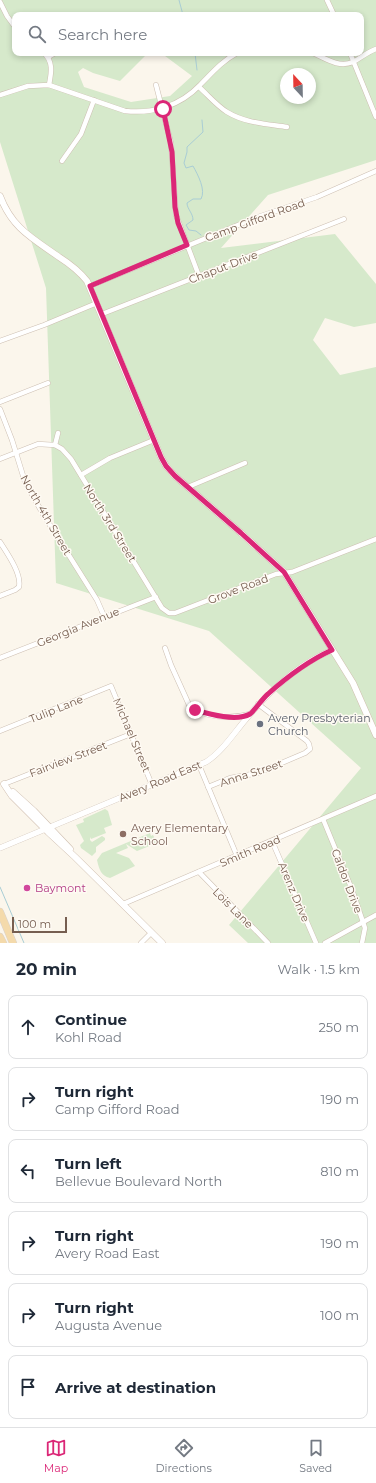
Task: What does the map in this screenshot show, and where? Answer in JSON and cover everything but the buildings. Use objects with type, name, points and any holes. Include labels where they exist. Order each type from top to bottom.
[{"type":"main road","points":[[0,196],[7,212],[17,226],[75,268],[84,277],[90,286],[166,466],[175,476],[284,572],[353,683],[376,735]]},
{"type":"main road","points":[[2,782],[12,796],[47,828],[66,849],[76,857],[162,943]]},
{"type":"main road","points":[[0,912],[12,943]]},
{"type":"main road","points":[[0,937],[3,943]]},
{"type":"street","points":[[327,0],[333,12]]},
{"type":"street","points":[[0,2],[12,23]]},
{"type":"street","points":[[364,54],[376,49]]},
{"type":"street","points":[[46,56],[51,68],[49,86]]},
{"type":"street","points":[[0,95],[28,86],[49,86],[125,111],[143,112],[163,109],[182,100],[199,86],[222,62],[232,56]]},
{"type":"street","points":[[320,56],[337,64],[347,64],[362,56]]},
{"type":"street","points":[[351,56],[376,117]]},
{"type":"street","points":[[156,85],[163,109],[172,152],[175,207],[178,223],[199,276]]},
{"type":"street","points":[[199,86],[219,106],[234,116],[253,122],[287,127]]},
{"type":"street","points":[[62,161],[81,134],[94,100]]},
{"type":"street","name":"Camp Gifford Road","points":[[90,286],[265,214],[317,197],[376,171]]},
{"type":"street","name":"Chaput Drive","points":[[102,314],[199,276],[223,270],[344,219]]},
{"type":"street","points":[[0,341],[97,303]]},
{"type":"street","points":[[0,402],[48,383]]},
{"type":"street","name":"North 4th Street","points":[[0,409],[25,482],[96,600],[104,616]]},
{"type":"street","points":[[0,459],[38,444],[55,445],[58,434]]},
{"type":"street","points":[[81,475],[104,461],[154,440]]},
{"type":"street","name":"North 3rd Street","points":[[55,445],[66,453],[81,475],[156,597],[168,613]]},
{"type":"street","points":[[188,487],[245,463]]},
{"type":"street","name":"Grove Road","points":[[168,613],[175,613],[276,574],[292,572],[376,539]]},
{"type":"street","points":[[0,542],[20,580],[19,587],[0,596]]},
{"type":"street","name":"Georgia Avenue","points":[[0,658],[104,616],[156,597]]},
{"type":"street","points":[[165,648],[190,708],[222,717],[237,717],[250,714]]},
{"type":"street","name":"Avery Road East","points":[[0,848],[206,762],[215,755],[258,704],[276,687],[302,666],[332,650]]},
{"type":"street","name":"Tulip Lane","points":[[0,731],[112,686]]},
{"type":"street","name":"Michael Street","points":[[112,686],[152,784]]},
{"type":"street","name":"Anna Street","points":[[208,787],[230,778],[258,772],[305,753],[310,749],[309,744],[258,704]]},
{"type":"street","name":"Fairview Street","points":[[2,782],[131,734]]},
{"type":"street","points":[[199,765],[237,856]]},
{"type":"street","name":"Smith Road","points":[[123,904],[323,820],[376,796]]},
{"type":"street","name":"Caldor Drive","points":[[323,820],[351,887],[365,928],[362,943]]},
{"type":"street","name":"Arenz Drive","points":[[272,841],[316,943]]},
{"type":"street","name":"Lois Lane","points":[[198,872],[268,943]]},
{"type":"street","points":[[325,943],[376,915]]},
{"type":"street","points":[[141,943],[151,933]]},
{"type":"green space","points":[[0,0],[376,0],[376,160],[268,195],[221,248],[335,234],[376,284],[376,323],[354,327],[325,318],[313,340],[340,375],[376,367],[376,943],[248,943],[229,925],[361,768],[209,631],[56,583],[46,288],[0,142]],"holes":[[[12,12],[364,12],[364,56],[165,56],[192,76],[170,96],[131,102],[84,87],[78,72],[83,68],[93,73],[120,81],[145,56],[12,56]]]},
{"type":"green space","points":[[105,809],[108,811],[112,825],[104,828],[106,833],[91,839],[90,837],[92,842],[102,836],[105,838],[105,840],[96,847],[96,852],[92,856],[81,848],[80,845],[84,841],[76,825],[84,822],[83,819]]},
{"type":"green space","points":[[150,833],[151,836],[153,835],[157,843],[137,851],[126,844],[128,848],[116,853],[129,858],[135,866],[110,878],[102,874],[97,860],[102,853]]},
{"type":"waterway","points":[[179,0],[182,12]]},
{"type":"waterway","points":[[195,56],[197,70]]},
{"type":"waterway","points":[[201,235],[196,231],[189,230],[186,225],[193,220],[187,203],[193,199],[201,199],[203,191],[201,182],[193,166],[186,168],[184,163],[187,147],[203,132],[202,120]]},
{"type":"waterway","points":[[0,887],[24,943]]},
{"type":"place","name":"Avery Presbyterian Church","points":[[260,724]]},
{"type":"place","name":"Avery Elementary School","points":[[123,834]]},
{"type":"place","name":"Baymont","points":[[27,888]]},
{"type":"route","points":[[163,109],[170,134],[175,207],[178,223],[187,245],[90,286],[166,466],[175,476],[284,572],[332,650],[318,656],[302,666],[267,695],[250,714],[237,717],[222,717],[195,710]]}]
